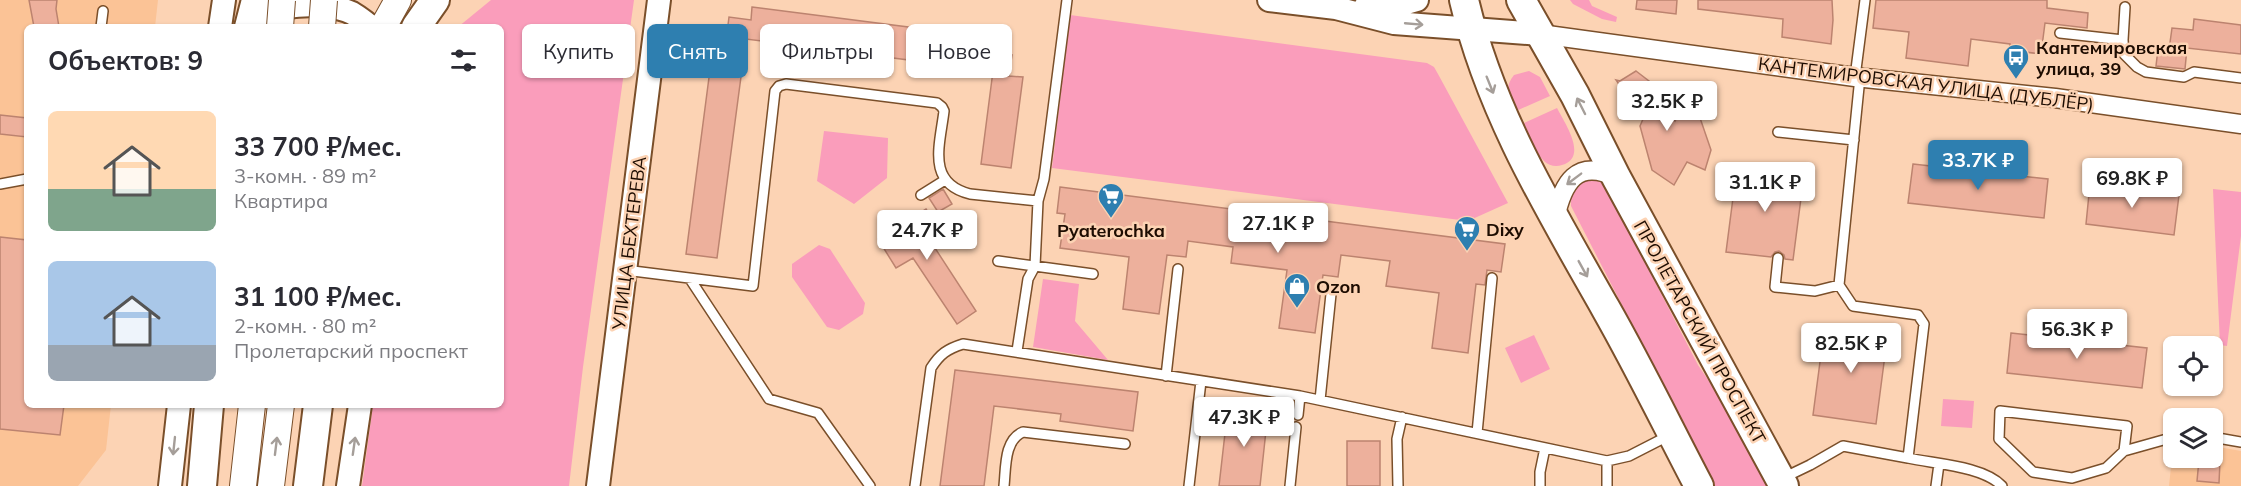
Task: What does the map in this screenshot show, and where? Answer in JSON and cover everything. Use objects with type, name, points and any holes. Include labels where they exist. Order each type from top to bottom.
[{"type":"main road","points":[[250,24],[256,0]]},
{"type":"main road","points":[[280,24],[282,0]]},
{"type":"main road","points":[[322,24],[324,0]]},
{"type":"main road","points":[[385,24],[398,0]]},
{"type":"main road","points":[[417,24],[435,0]]},
{"type":"main road","points":[[1464,0],[1471,30],[1507,126],[1638,367],[1699,486]]},
{"type":"main road","name":"ПРОЛЕТАРСКИЙ ПРОСПЕКТ","points":[[1521,0],[1580,104],[1616,177],[1782,482]]},
{"type":"main road","points":[[202,486],[209,408]]},
{"type":"main road","points":[[243,486],[252,408]]},
{"type":"main road","points":[[271,486],[281,408]]},
{"type":"main road","points":[[308,486],[318,408]]},
{"type":"street","points":[[220,24],[224,0]]},
{"type":"street","points":[[416,24],[420,0]]},
{"type":"street","name":"УЛИЦА БЕХТЕРЕВА","points":[[598,486],[659,0]]},
{"type":"street","points":[[1269,0],[1336,8],[1394,23],[1540,34]]},
{"type":"street","points":[[1336,8],[1396,6],[1417,0]]},
{"type":"street","points":[[251,24],[273,11],[300,5],[327,6],[352,13],[368,24]]},
{"type":"street","name":"КАНТЕМИРОВСКАЯ УЛИЦА (ДУБЛЁР)","points":[[1540,34],[1858,77],[2055,98],[2241,124]]},
{"type":"street","points":[[1555,218],[1563,188],[1578,174],[1597,171],[1616,177]]},
{"type":"street","points":[[170,486],[179,408]]},
{"type":"street","points":[[348,486],[360,408]]},
{"type":"lane","points":[[1017,351],[1028,279],[1035,266],[1038,201],[1044,179],[1067,0]]},
{"type":"lane","points":[[1865,0],[1839,285],[1853,306],[1918,315],[1924,324],[1908,458]]},
{"type":"lane","points":[[2125,7],[2124,54],[2137,67],[2146,72],[2184,77],[2194,72],[2241,78]]},
{"type":"lane","points":[[101,24],[103,11]]},
{"type":"lane","points":[[2060,33],[2123,40]]},
{"type":"lane","points":[[626,270],[753,286],[775,91],[779,86],[786,84],[937,103],[944,111],[938,156],[945,180],[961,192],[1038,201]]},
{"type":"lane","points":[[1778,132],[1854,140]]},
{"type":"lane","points":[[0,184],[24,180]]},
{"type":"lane","points":[[921,195],[945,180]]},
{"type":"lane","points":[[1778,258],[1774,287],[1815,291],[1839,285]]},
{"type":"lane","points":[[998,261],[1093,274]]},
{"type":"lane","points":[[1166,376],[1178,269]]},
{"type":"lane","points":[[1477,433],[1492,278]]},
{"type":"lane","points":[[690,279],[769,399],[818,413],[870,486]]},
{"type":"lane","points":[[1320,400],[1332,294]]},
{"type":"lane","points":[[1866,320],[1868,308]]},
{"type":"lane","points":[[915,486],[932,368],[939,356],[948,349],[963,344],[1300,396],[1607,462],[1629,456],[1672,434]]},
{"type":"lane","points":[[1189,486],[1202,381]]},
{"type":"lane","points":[[1298,415],[1300,396]]},
{"type":"lane","points":[[2124,451],[2127,426],[2000,411],[1999,439],[2033,472],[2072,478],[2106,468],[2124,451],[2163,440]]},
{"type":"lane","points":[[1398,486],[1397,439],[1401,417]]},
{"type":"lane","points":[[1290,486],[1296,427]]},
{"type":"lane","points":[[1004,486],[1011,441],[1023,432],[1125,444]]},
{"type":"lane","points":[[2223,439],[2241,442]]},
{"type":"lane","points":[[1782,482],[1843,446],[1976,472],[1991,477],[2002,486]]},
{"type":"lane","points":[[1540,486],[1540,472],[1545,448]]},
{"type":"lane","points":[[1607,462],[1607,486]]},
{"type":"lane","points":[[1936,486],[1939,464]]},
{"type":"shaded area","points":[[0,0],[158,0],[155,24],[24,24],[24,408],[111,408],[106,450],[78,486],[0,486]]},
{"type":"shaded area","points":[[491,0],[634,0],[631,24],[522,24],[522,78],[623,78],[569,486],[362,486],[373,408],[504,408],[504,24],[462,24]]},
{"type":"shaded area","points":[[1570,0],[1589,0],[1592,6],[1617,17],[1616,22],[1602,19],[1573,4]]},
{"type":"shaded area","points":[[1070,15],[1427,63],[1434,67],[1508,203],[1468,221],[1052,168]]},
{"type":"shaded area","points":[[1529,71],[1540,77],[1550,96],[1516,111],[1509,93],[1509,84],[1514,75]]},
{"type":"shaded area","points":[[1557,108],[1569,130],[1574,155],[1570,161],[1555,166],[1541,158],[1532,144],[1524,123]]},
{"type":"shaded area","points":[[824,131],[888,138],[887,178],[854,204],[817,181]]},
{"type":"shaded area","points":[[1588,179],[1601,181],[1608,191],[1698,365],[1740,427],[1770,486],[1715,486],[1571,206],[1574,189]]},
{"type":"shaded area","points":[[2213,189],[2241,192],[2241,236],[2227,346],[2223,345],[2223,336],[2220,336]]},
{"type":"shaded area","points":[[819,245],[830,249],[865,303],[863,314],[839,330],[827,327],[792,277],[792,264]]},
{"type":"shaded area","points":[[1043,279],[1079,284],[1075,321],[1108,360],[1033,347]]},
{"type":"shaded area","points":[[1534,335],[1550,369],[1521,383],[1505,348]]},
{"type":"shaded area","points":[[1943,399],[1974,401],[1972,428],[1941,426]]},
{"type":"shaded area","points":[[2223,448],[2241,451],[2241,486],[2169,486],[2171,468],[2223,468]]},
{"type":"building","points":[[29,0],[57,0],[58,24],[33,24]]},
{"type":"building","points":[[1637,0],[1677,0],[1676,14],[1636,9]]},
{"type":"building","points":[[1698,0],[1832,0],[1831,44],[1782,37],[1783,19],[1698,9]]},
{"type":"building","points":[[1876,0],[2047,0],[2047,8],[2088,13],[2087,28],[2045,23],[2041,54],[2009,50],[2010,44],[1971,39],[1968,66],[1906,58],[1909,32],[1873,28]]},
{"type":"building","points":[[752,7],[885,24],[760,24],[760,41],[748,39],[748,24],[728,24],[729,17],[751,20]]},
{"type":"building","points":[[2194,19],[2241,25],[2241,54],[2187,48],[2185,69],[2156,66],[2158,49],[2169,50],[2172,28],[2193,30]]},
{"type":"building","points":[[894,25],[906,27],[906,60],[894,58]]},
{"type":"building","points":[[1636,71],[1658,88],[1648,101],[1675,121],[1684,103],[1699,115],[1711,150],[1705,170],[1687,162],[1674,185],[1652,170],[1640,126],[1643,119],[1616,80],[1620,81]]},
{"type":"building","points":[[1023,77],[1011,168],[981,164],[992,78]]},
{"type":"building","points":[[709,78],[741,78],[717,258],[686,254]]},
{"type":"building","points":[[0,115],[24,118],[24,137],[0,134]]},
{"type":"building","points":[[1913,164],[2048,179],[2044,218],[1908,203]]},
{"type":"building","points":[[1737,167],[1804,175],[1793,260],[1785,259],[1779,251],[1771,257],[1726,252]]},
{"type":"building","points":[[2090,184],[2179,195],[2174,235],[2086,224]]},
{"type":"building","points":[[1060,187],[1505,244],[1501,272],[1487,270],[1485,285],[1476,284],[1468,353],[1432,348],[1439,293],[1386,286],[1390,261],[1341,255],[1338,277],[1323,275],[1315,333],[1279,328],[1287,270],[1231,263],[1233,247],[1188,241],[1186,257],[1167,255],[1159,314],[1123,309],[1129,257],[1060,248],[1065,214],[1057,213]]},
{"type":"building","points":[[943,189],[952,204],[938,212],[929,198]]},
{"type":"building","points":[[926,209],[944,238],[933,245],[976,311],[957,324],[913,258],[896,268],[878,239]]},
{"type":"building","points":[[0,237],[24,240],[24,408],[64,408],[60,435],[0,429]]},
{"type":"building","points":[[1825,324],[1888,332],[1876,424],[1813,415]]},
{"type":"building","points":[[2011,333],[2147,348],[2142,388],[2007,373]]},
{"type":"building","points":[[955,370],[1138,392],[1133,431],[1060,421],[1061,414],[994,406],[984,486],[940,486]]},
{"type":"building","points":[[1228,407],[1268,412],[1260,486],[1219,486]]},
{"type":"building","points":[[1347,441],[1380,441],[1380,486],[1347,486]]},
{"type":"building","points":[[2198,468],[2220,468],[2219,483],[2197,481]]},
{"type":"place","name":"Кантемировская улица, 39","points":[[2016,80]]},
{"type":"place","name":"Pyaterochka","points":[[1111,219]]},
{"type":"place","name":"Dixy","points":[[1467,252]]},
{"type":"place","name":"Ozon","points":[[1297,309]]}]
